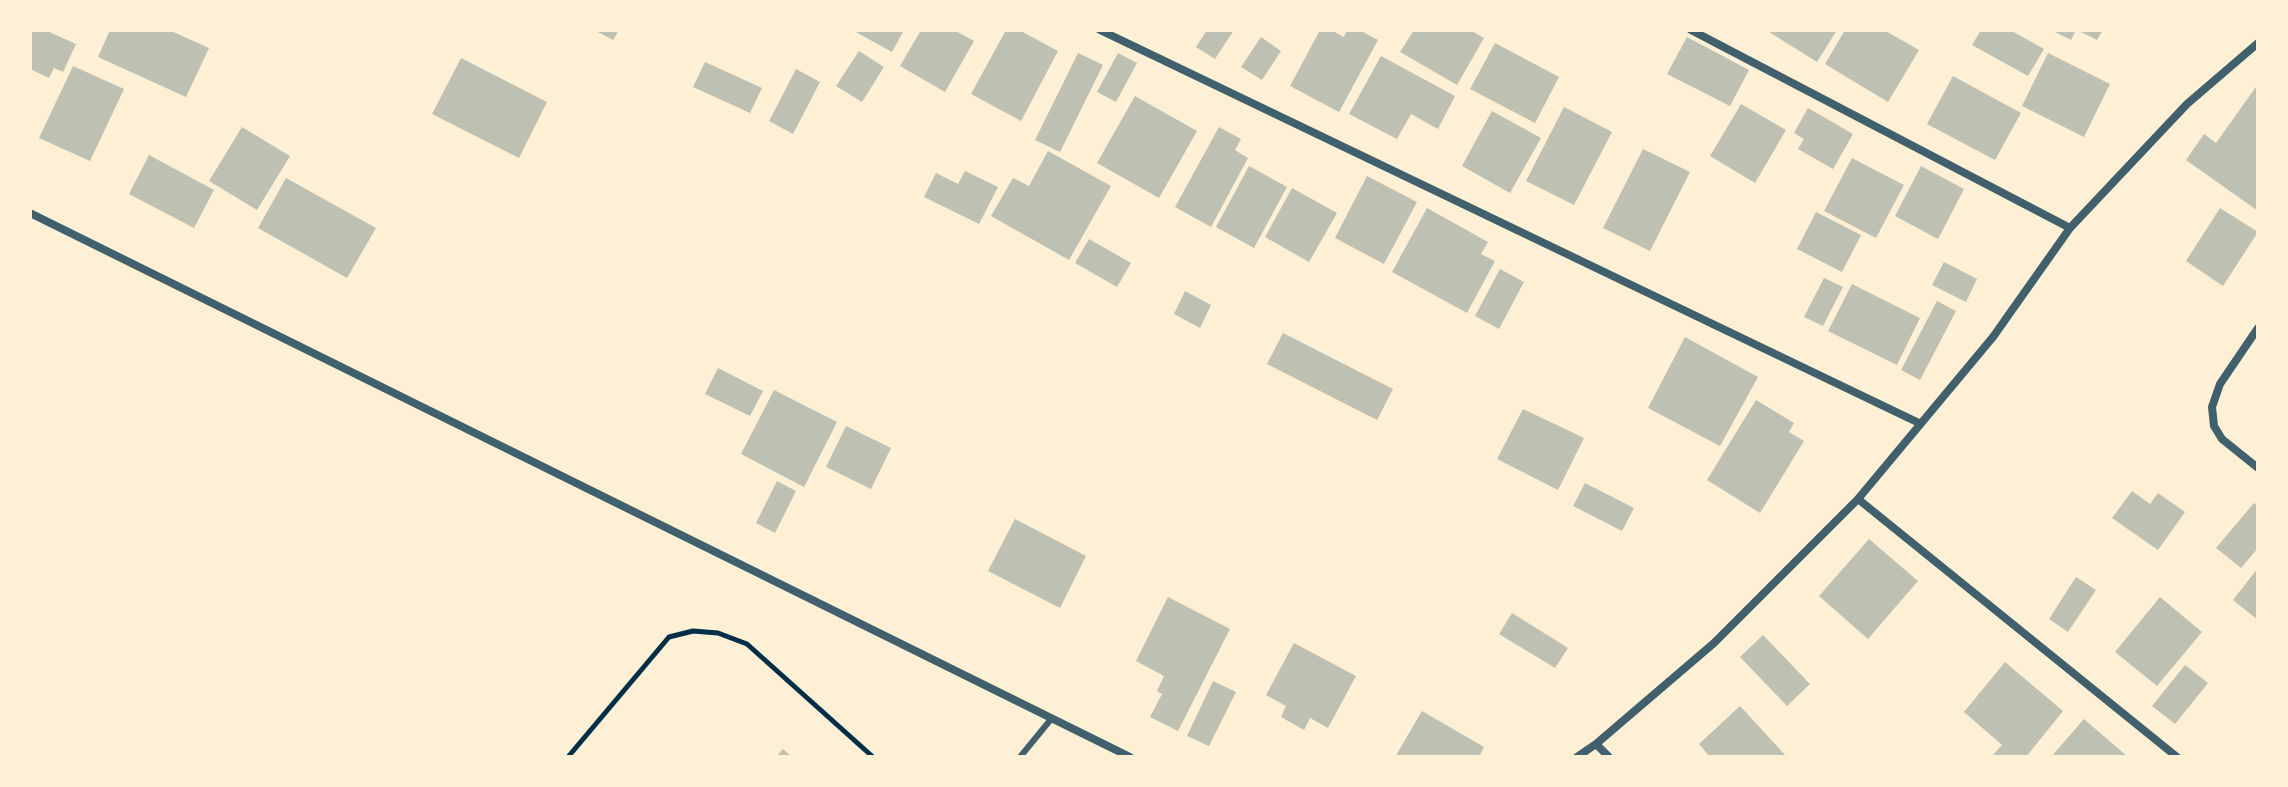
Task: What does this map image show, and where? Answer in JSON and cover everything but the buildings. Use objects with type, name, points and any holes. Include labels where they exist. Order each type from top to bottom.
[{"type":"street","points":[[1100,30],[1919,423]]},
{"type":"street","points":[[1691,30],[2070,228]]},
{"type":"street","points":[[1577,757],[1714,643],[1858,499],[1993,337],[2070,228],[2187,104],[2258,43]]},
{"type":"street","points":[[30,213],[1130,757]]},
{"type":"street","points":[[2258,328],[2220,384],[2212,407],[2214,426],[2222,439],[2258,468]]},
{"type":"street","points":[[1858,499],[2177,757]]},
{"type":"street","points":[[1596,744],[1609,757]]},
{"type":"lane","points":[[1020,757],[1052,718]]},
{"type":"path","points":[[568,757],[669,637],[693,631],[718,633],[747,644],[873,757]]}]
